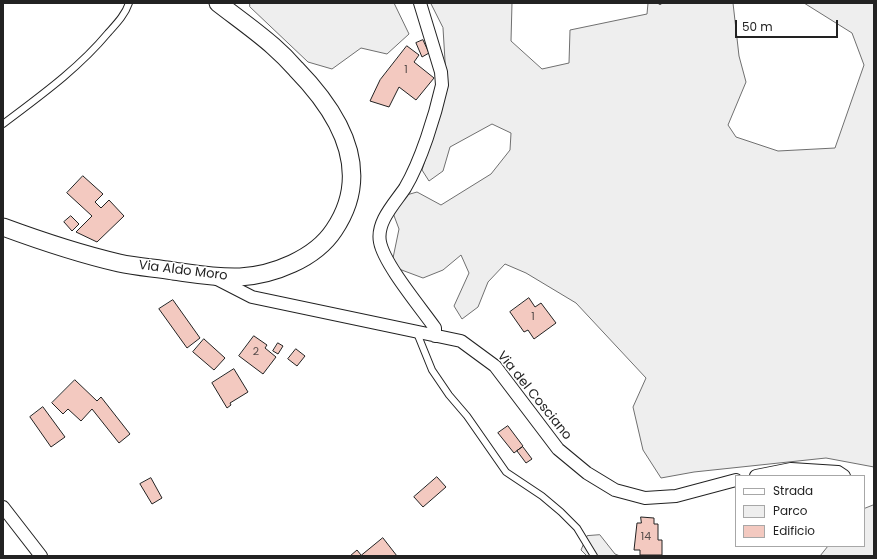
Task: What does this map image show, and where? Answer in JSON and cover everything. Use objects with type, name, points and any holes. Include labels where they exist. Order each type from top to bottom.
[{"type":"main road","name":"Via Aldo Moro","points":[[3,227],[58,247],[121,263],[215,277],[241,277],[268,273],[287,266],[309,254],[330,237],[344,216],[350,199],[352,180],[348,149],[338,123],[317,91],[274,47],[218,3]]},
{"type":"street","points":[[420,3],[441,72],[442,85],[415,169],[383,222],[380,232],[380,241],[396,274],[435,328],[435,336]]},
{"type":"street","name":"Via del Cosciano","points":[[215,277],[252,297],[417,333],[461,341],[495,366],[558,449],[587,473],[615,490],[645,498],[676,496],[735,480]]},
{"type":"street","points":[[761,475],[792,469],[838,472],[842,475]]},
{"type":"street","points":[[3,508],[41,556]]},
{"type":"lane","points":[[3,124],[78,66],[118,22],[129,3]]},
{"type":"lane","points":[[417,333],[432,370],[449,395],[467,416],[506,472],[542,496],[561,512],[577,528],[594,556]]},
{"type":"green space","points":[[250,3],[394,3],[409,34],[387,54],[361,48],[332,69],[308,62],[250,7]]},
{"type":"green space","points":[[431,3],[512,3],[511,41],[542,69],[569,63],[570,30],[647,14],[648,3],[733,3],[739,56],[746,82],[728,125],[736,137],[778,151],[835,148],[864,65],[852,33],[804,3],[874,3],[874,467],[826,458],[694,472],[661,478],[643,450],[633,407],[646,378],[576,303],[526,273],[505,264],[488,282],[478,307],[462,319],[454,306],[469,273],[461,255],[443,270],[423,278],[399,269],[393,258],[399,229],[393,213],[403,196],[417,192],[441,205],[491,174],[510,150],[511,133],[492,124],[450,147],[443,171],[429,181],[422,170],[438,119],[446,77],[443,28]]},
{"type":"green space","points":[[874,505],[874,556],[820,556],[827,547],[865,547],[865,509]]},
{"type":"green space","points":[[600,535],[615,554],[620,556],[587,556],[581,550],[587,536]]},
{"type":"building","points":[[423,40],[429,53],[422,57],[416,43]]},
{"type":"building","points":[[407,46],[419,55],[414,62],[434,78],[416,100],[399,87],[389,107],[370,101],[380,80]]},
{"type":"building","points":[[83,176],[103,194],[95,202],[101,208],[109,200],[124,216],[97,242],[76,232],[92,216],[67,193]]},
{"type":"building","points":[[71,216],[79,224],[72,231],[64,222]]},
{"type":"building","points":[[529,298],[535,307],[541,303],[556,323],[534,339],[528,330],[524,332],[510,312]]},
{"type":"building","points":[[173,300],[200,338],[187,348],[159,309]]},
{"type":"building","points":[[254,336],[267,345],[265,348],[276,357],[263,374],[239,356]]},
{"type":"building","points":[[204,339],[225,358],[214,370],[193,352]]},
{"type":"building","points":[[278,343],[283,346],[278,354],[273,351]]},
{"type":"building","points":[[296,349],[305,356],[297,366],[288,359]]},
{"type":"building","points":[[234,369],[248,392],[230,403],[231,405],[227,408],[212,383]]},
{"type":"building","points":[[75,380],[97,401],[101,397],[130,434],[119,443],[92,409],[81,421],[68,409],[63,414],[52,403]]},
{"type":"building","points":[[43,407],[65,437],[51,447],[30,417]]},
{"type":"building","points":[[508,426],[523,446],[514,453],[498,433]]},
{"type":"building","points":[[523,447],[532,459],[526,463],[517,451]]},
{"type":"building","points":[[437,477],[446,487],[423,507],[414,497]]},
{"type":"building","points":[[151,478],[162,498],[152,504],[140,484]]},
{"type":"building","points":[[641,517],[654,518],[654,524],[658,524],[658,540],[662,540],[662,555],[640,555],[640,550],[634,550],[637,523],[641,523]]},
{"type":"building","points":[[383,538],[397,556],[350,556],[357,550],[361,555]]}]
